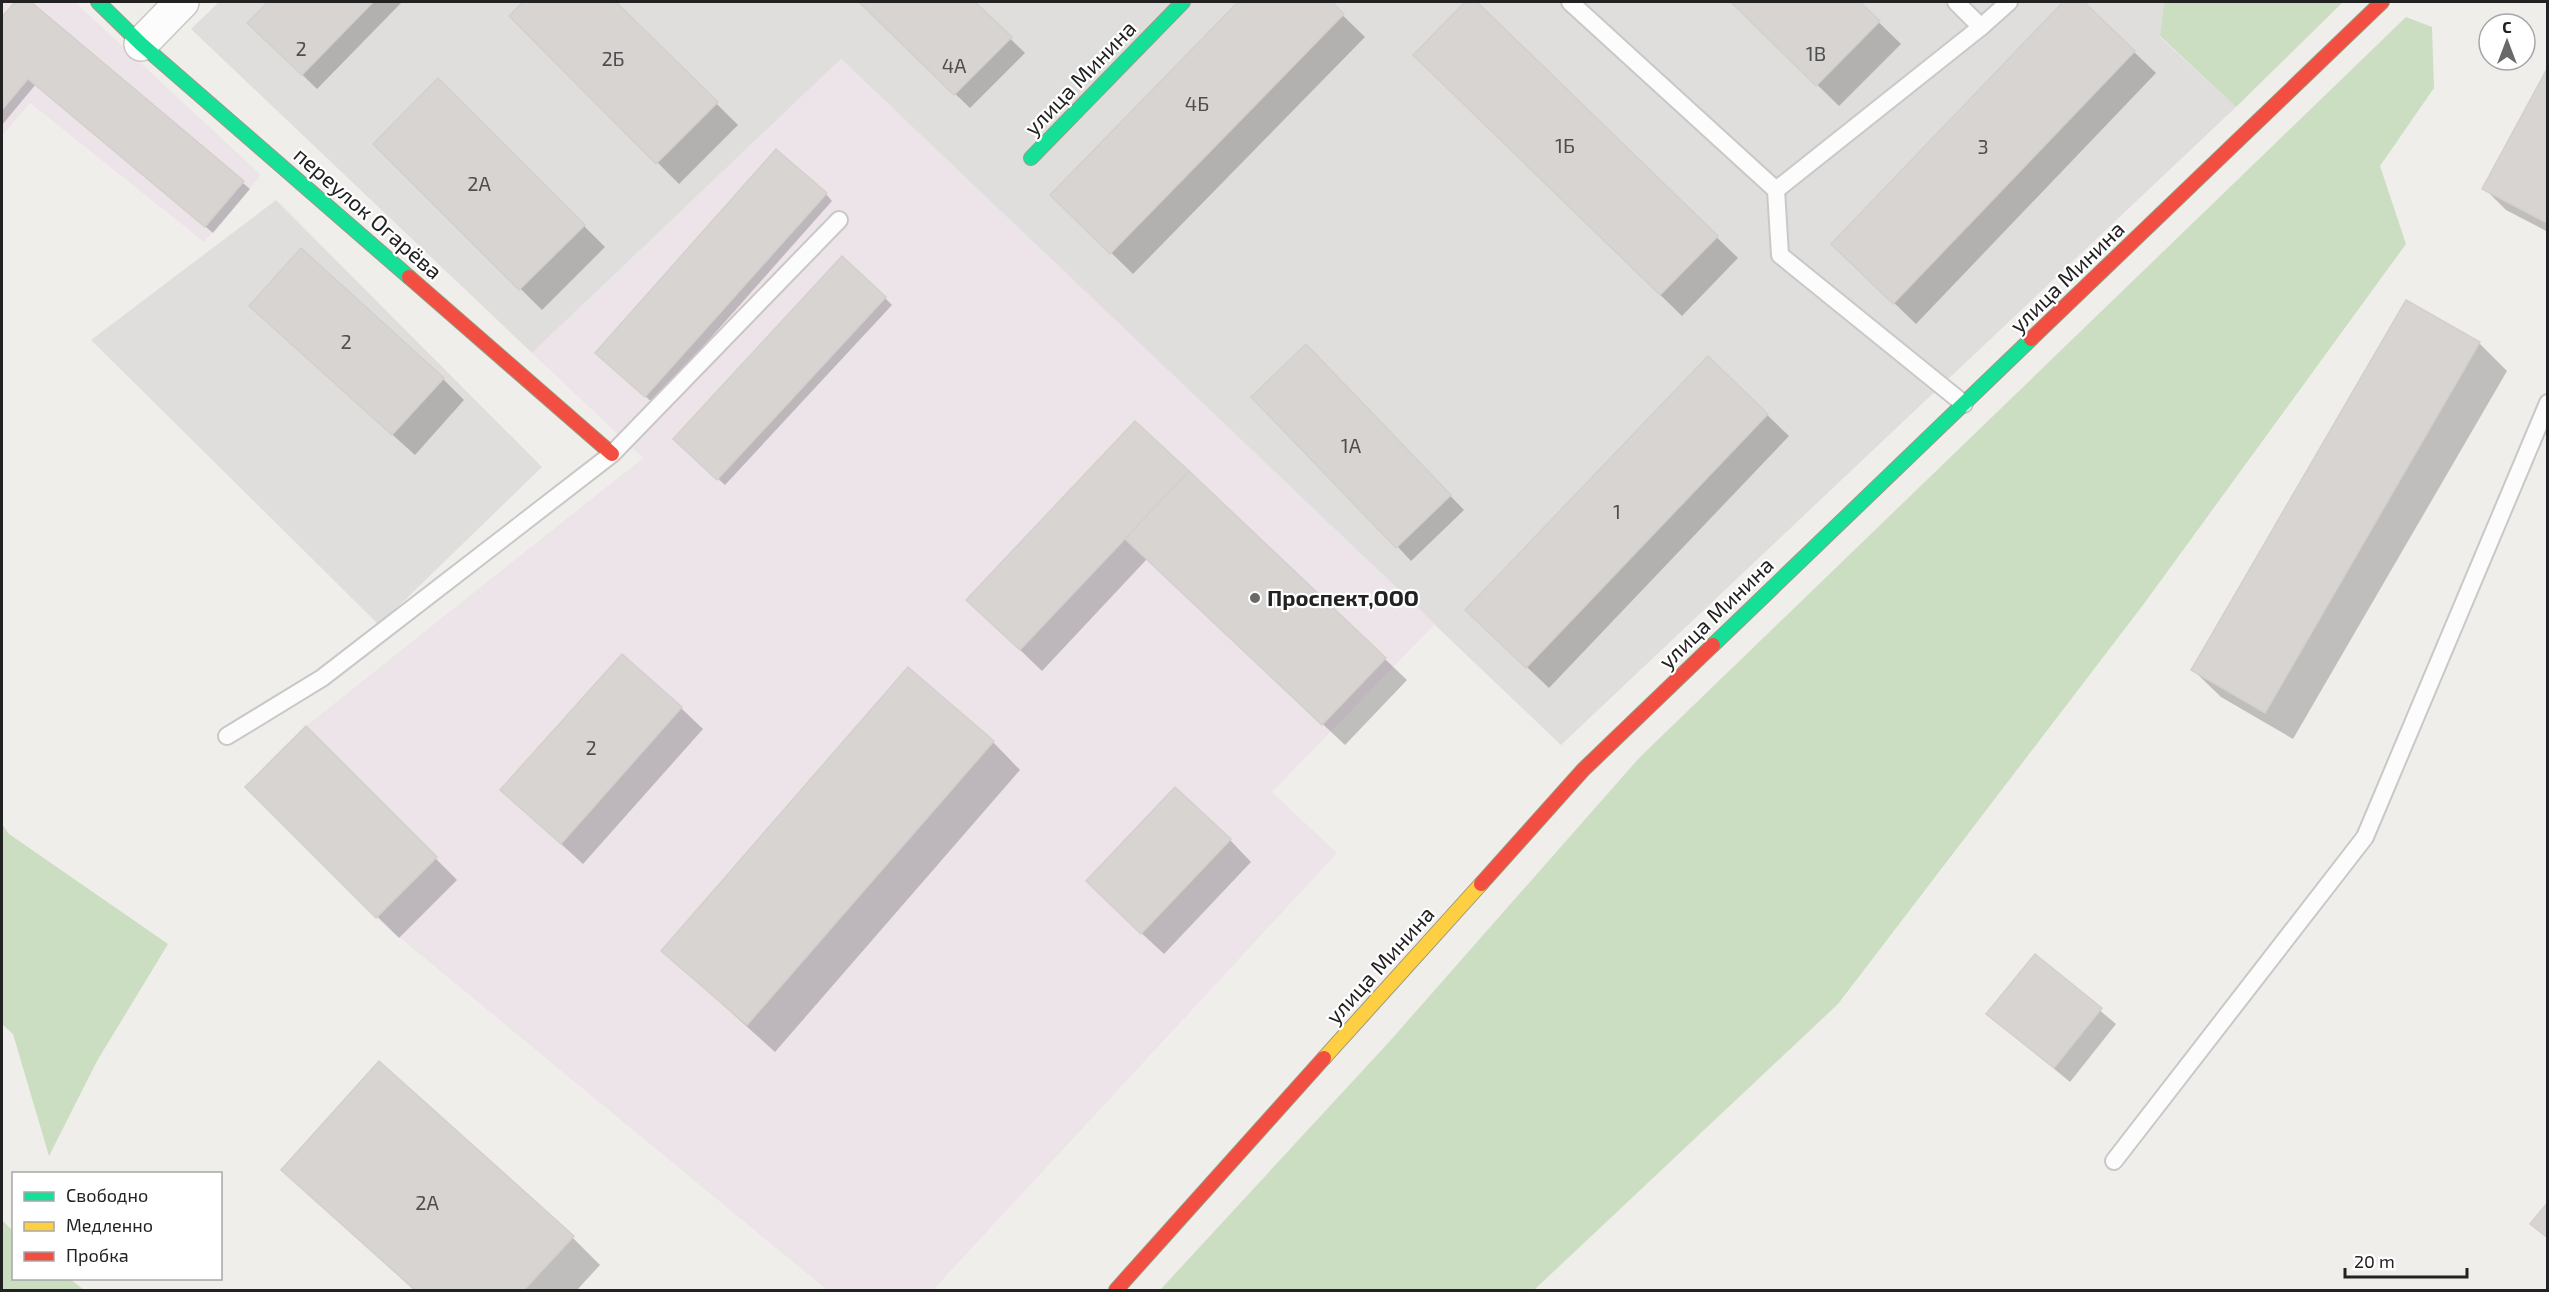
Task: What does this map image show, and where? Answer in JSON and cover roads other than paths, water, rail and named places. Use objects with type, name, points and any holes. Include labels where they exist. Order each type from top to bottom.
[{"type":"street","name":"переулок Огарёва","points":[[98,2],[141,44],[612,454]]},
{"type":"street","points":[[141,44],[182,2]]},
{"type":"street","name":"улица Минина","points":[[1031,158],[1183,2]]},
{"type":"street","name":"улица Минина","points":[[1116,1290],[1583,770],[2382,2]]},
{"type":"lane","points":[[1570,2],[1776,190],[1780,255],[1964,404]]},
{"type":"lane","points":[[1956,2],[1981,27]]},
{"type":"lane","points":[[1776,190],[1981,27],[2009,2]]},
{"type":"lane","points":[[227,736],[322,678],[612,454],[839,220]]},
{"type":"lane","points":[[2114,1161],[2365,837],[2547,403]]},
{"type":"place","name":"Проспект,ООО","points":[[1255,598]]}]
